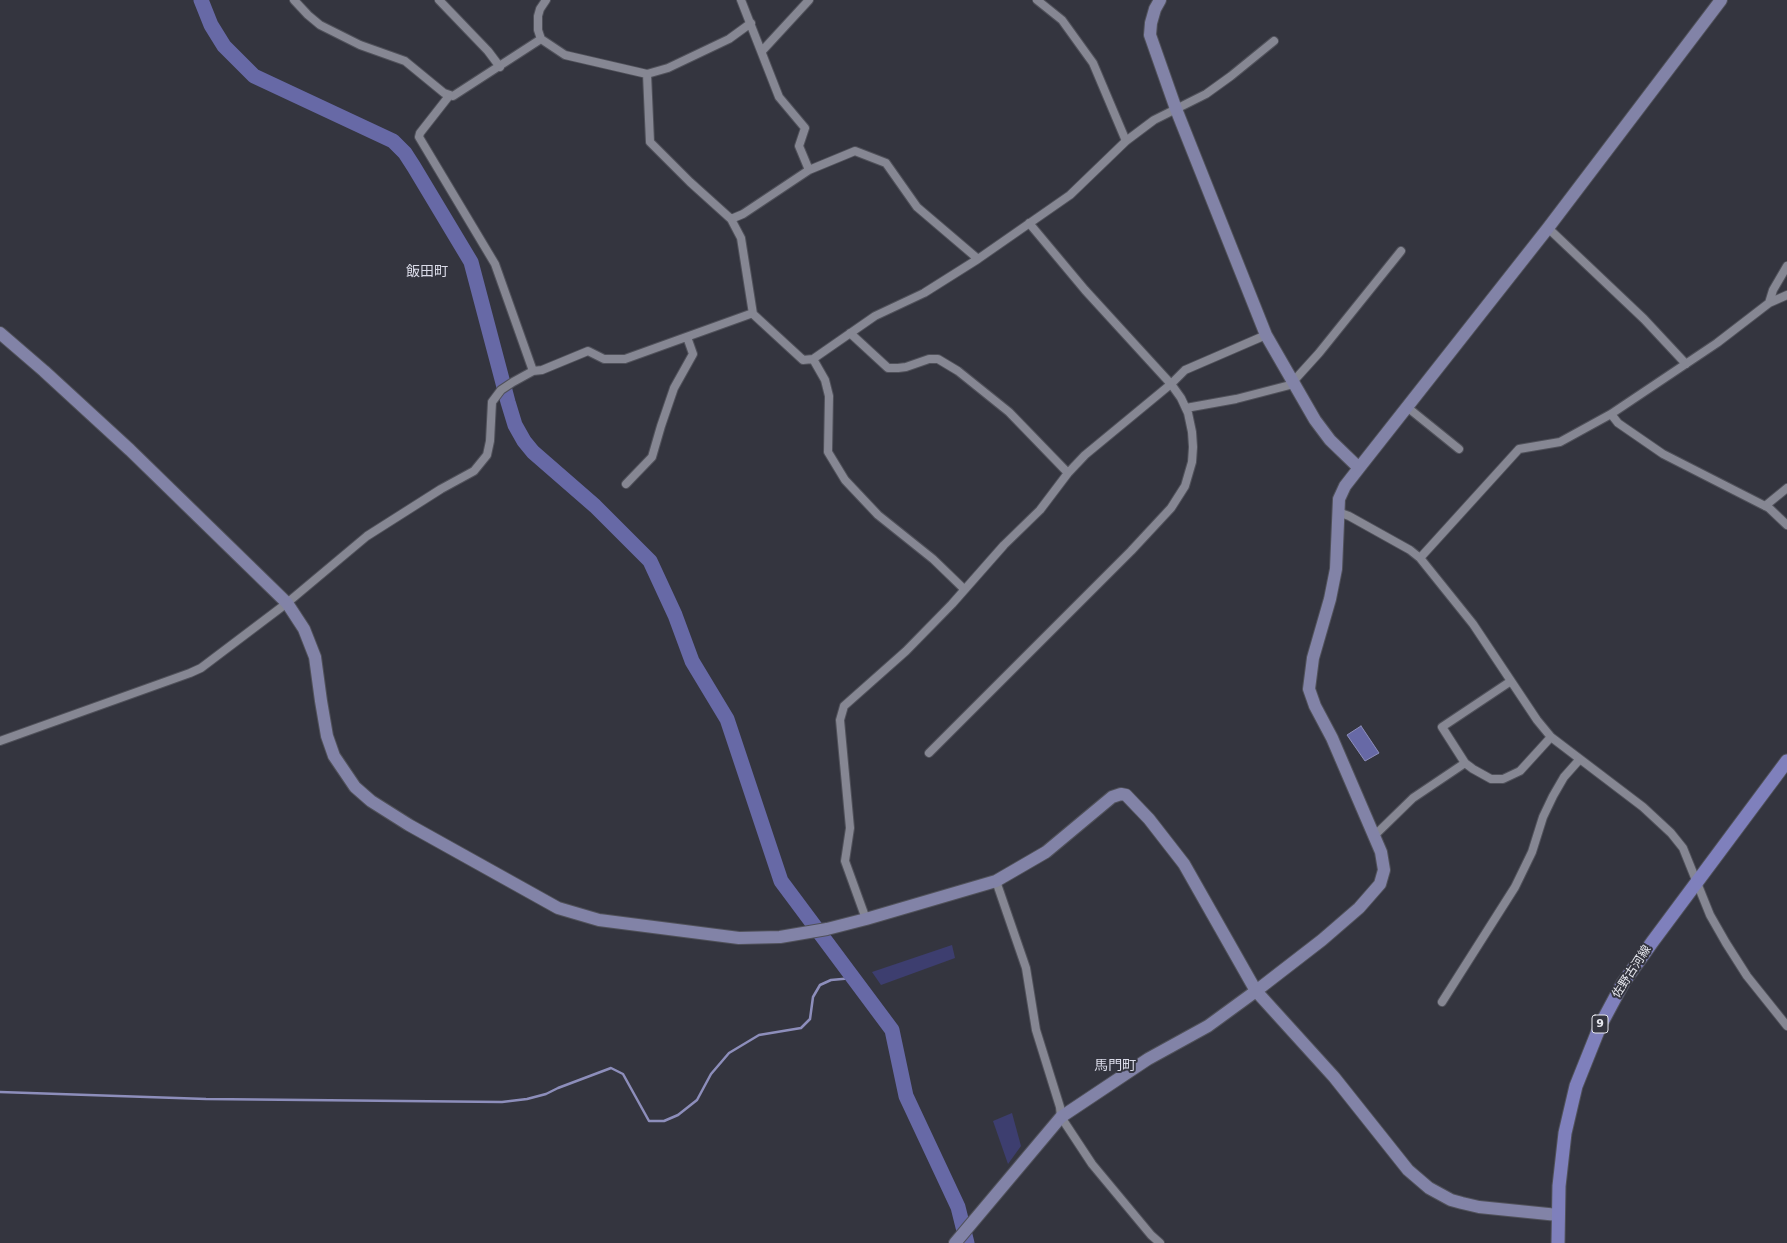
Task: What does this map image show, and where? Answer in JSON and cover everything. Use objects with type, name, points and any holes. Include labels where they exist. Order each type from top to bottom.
[{"type":"main road","name":"佐野古河線","points":[[1558,1243],[1561,1159],[1565,1133],[1576,1086],[1591,1045],[1600,1026],[1623,983],[1696,882],[1787,761]]},
{"type":"street","points":[[294,0],[320,25],[360,45],[405,61],[449,96],[456,95],[540,39]]},
{"type":"street","points":[[439,0],[488,50],[500,67]]},
{"type":"street","points":[[546,0],[540,9],[538,16],[538,30],[540,39],[565,56],[647,74],[668,68],[729,39],[750,23]]},
{"type":"street","points":[[741,0],[779,97],[805,128],[798,146],[809,170]]},
{"type":"street","points":[[762,51],[809,0]]},
{"type":"street","points":[[1037,0],[1062,20],[1093,63],[1126,141]]},
{"type":"street","points":[[1160,0],[1151,23],[1150,35],[1176,109],[1266,335],[1315,420],[1326,435],[1358,468]]},
{"type":"street","points":[[956,1242],[1061,1117],[1148,1059],[1208,1026],[1322,940],[1359,908],[1377,889],[1382,880],[1384,864],[1375,834],[1332,738],[1315,706],[1309,689],[1314,658],[1330,599],[1336,569],[1339,499],[1358,468],[1548,228],[1722,0]]},
{"type":"street","points":[[647,74],[650,142],[690,182],[732,219],[741,238],[753,313],[803,360],[813,360],[875,316],[924,293],[978,259],[1070,195],[1126,141],[1154,120],[1206,94],[1274,41]]},
{"type":"street","points":[[449,96],[420,133],[419,137],[495,264],[534,371]]},
{"type":"street","points":[[732,219],[743,214],[809,170],[855,151],[886,163],[917,207],[978,259]]},
{"type":"street","points":[[929,753],[1172,508],[1185,486],[1192,462],[1192,432],[1186,408],[1181,398],[1171,384],[1085,290],[1029,223]]},
{"type":"street","points":[[1548,228],[1644,319],[1686,364]]},
{"type":"street","points":[[1186,408],[1236,399],[1290,385],[1319,352],[1400,251]]},
{"type":"street","points":[[1769,304],[1773,290],[1787,266]]},
{"type":"street","points":[[1420,558],[1519,449],[1560,442],[1611,414],[1717,343],[1769,304],[1787,295]]},
{"type":"street","points":[[0,741],[190,674],[200,668],[287,603],[367,536],[441,489],[474,471],[487,454],[490,441],[490,410],[492,402],[496,395],[514,382],[534,371],[542,370],[588,351],[604,359],[625,359],[753,313]]},
{"type":"street","points":[[850,333],[888,368],[906,367],[929,359],[938,359],[958,371],[1009,412],[1068,473]]},
{"type":"street","points":[[0,334],[44,371],[130,450],[287,603],[304,629],[315,657],[327,736],[334,756],[356,787],[371,802],[409,825],[558,908],[599,920],[739,938],[780,937],[827,929],[866,919],[996,881],[1046,852],[1112,797],[1121,794],[1126,795],[1149,819],[1184,864],[1256,991],[1334,1077],[1402,1164],[1421,1183],[1439,1194],[1462,1203],[1479,1207],[1558,1215]]},
{"type":"street","points":[[866,919],[845,861],[850,828],[840,720],[844,706],[906,651],[1012,536],[1040,510],[1068,473],[1085,455],[1171,384],[1185,370],[1266,335]]},
{"type":"street","points":[[626,484],[652,457],[660,426],[674,388],[693,354],[687,337]]},
{"type":"street","points":[[813,360],[825,380],[829,396],[828,452],[845,480],[878,515],[933,559],[964,589]]},
{"type":"street","points":[[1407,407],[1459,449]]},
{"type":"street","points":[[1611,414],[1618,423],[1663,454],[1765,506],[1787,525]]},
{"type":"street","points":[[1765,506],[1787,488]]},
{"type":"street","points":[[1338,512],[1356,520],[1410,550],[1420,558],[1473,624],[1537,720],[1551,736],[1643,807],[1671,833],[1683,848],[1710,914],[1726,943],[1747,976],[1787,1026]]},
{"type":"street","points":[[1511,681],[1442,727],[1465,763],[1491,778],[1503,779],[1520,771],[1551,736]]},
{"type":"street","points":[[1442,1002],[1515,887],[1532,852],[1543,817],[1553,796],[1564,777],[1580,759]]},
{"type":"street","points":[[1375,834],[1413,798],[1465,763]]},
{"type":"street","points":[[996,881],[1026,968],[1036,1030],[1060,1107],[1061,1117],[1092,1164],[1151,1235],[1160,1243]]},
{"type":"shaded area","points":[[952,945],[955,958],[881,985],[872,972]]},
{"type":"shaded area","points":[[1012,1113],[1021,1146],[1008,1164],[993,1121]]},
{"type":"water","points":[[1361,726],[1379,753],[1365,761],[1347,735]]},
{"type":"waterway","points":[[201,0],[211,25],[224,46],[254,76],[393,141],[405,153],[414,167],[471,262],[515,425],[524,441],[533,452],[595,506],[650,561],[675,615],[692,661],[727,719],[781,881],[892,1030],[906,1096],[958,1207],[967,1243]]},
{"type":"waterway","points":[[0,1092],[206,1099],[502,1102],[527,1099],[546,1094],[611,1068],[623,1074],[649,1121],[664,1121],[678,1115],[697,1100],[711,1074],[729,1053],[759,1035],[801,1028],[810,1019],[813,997],[820,985],[831,980],[853,978]]},
{"type":"district","name":"飯田町","points":[[427,272]]},
{"type":"district","name":"馬門町","points":[[1115,1066]]}]
